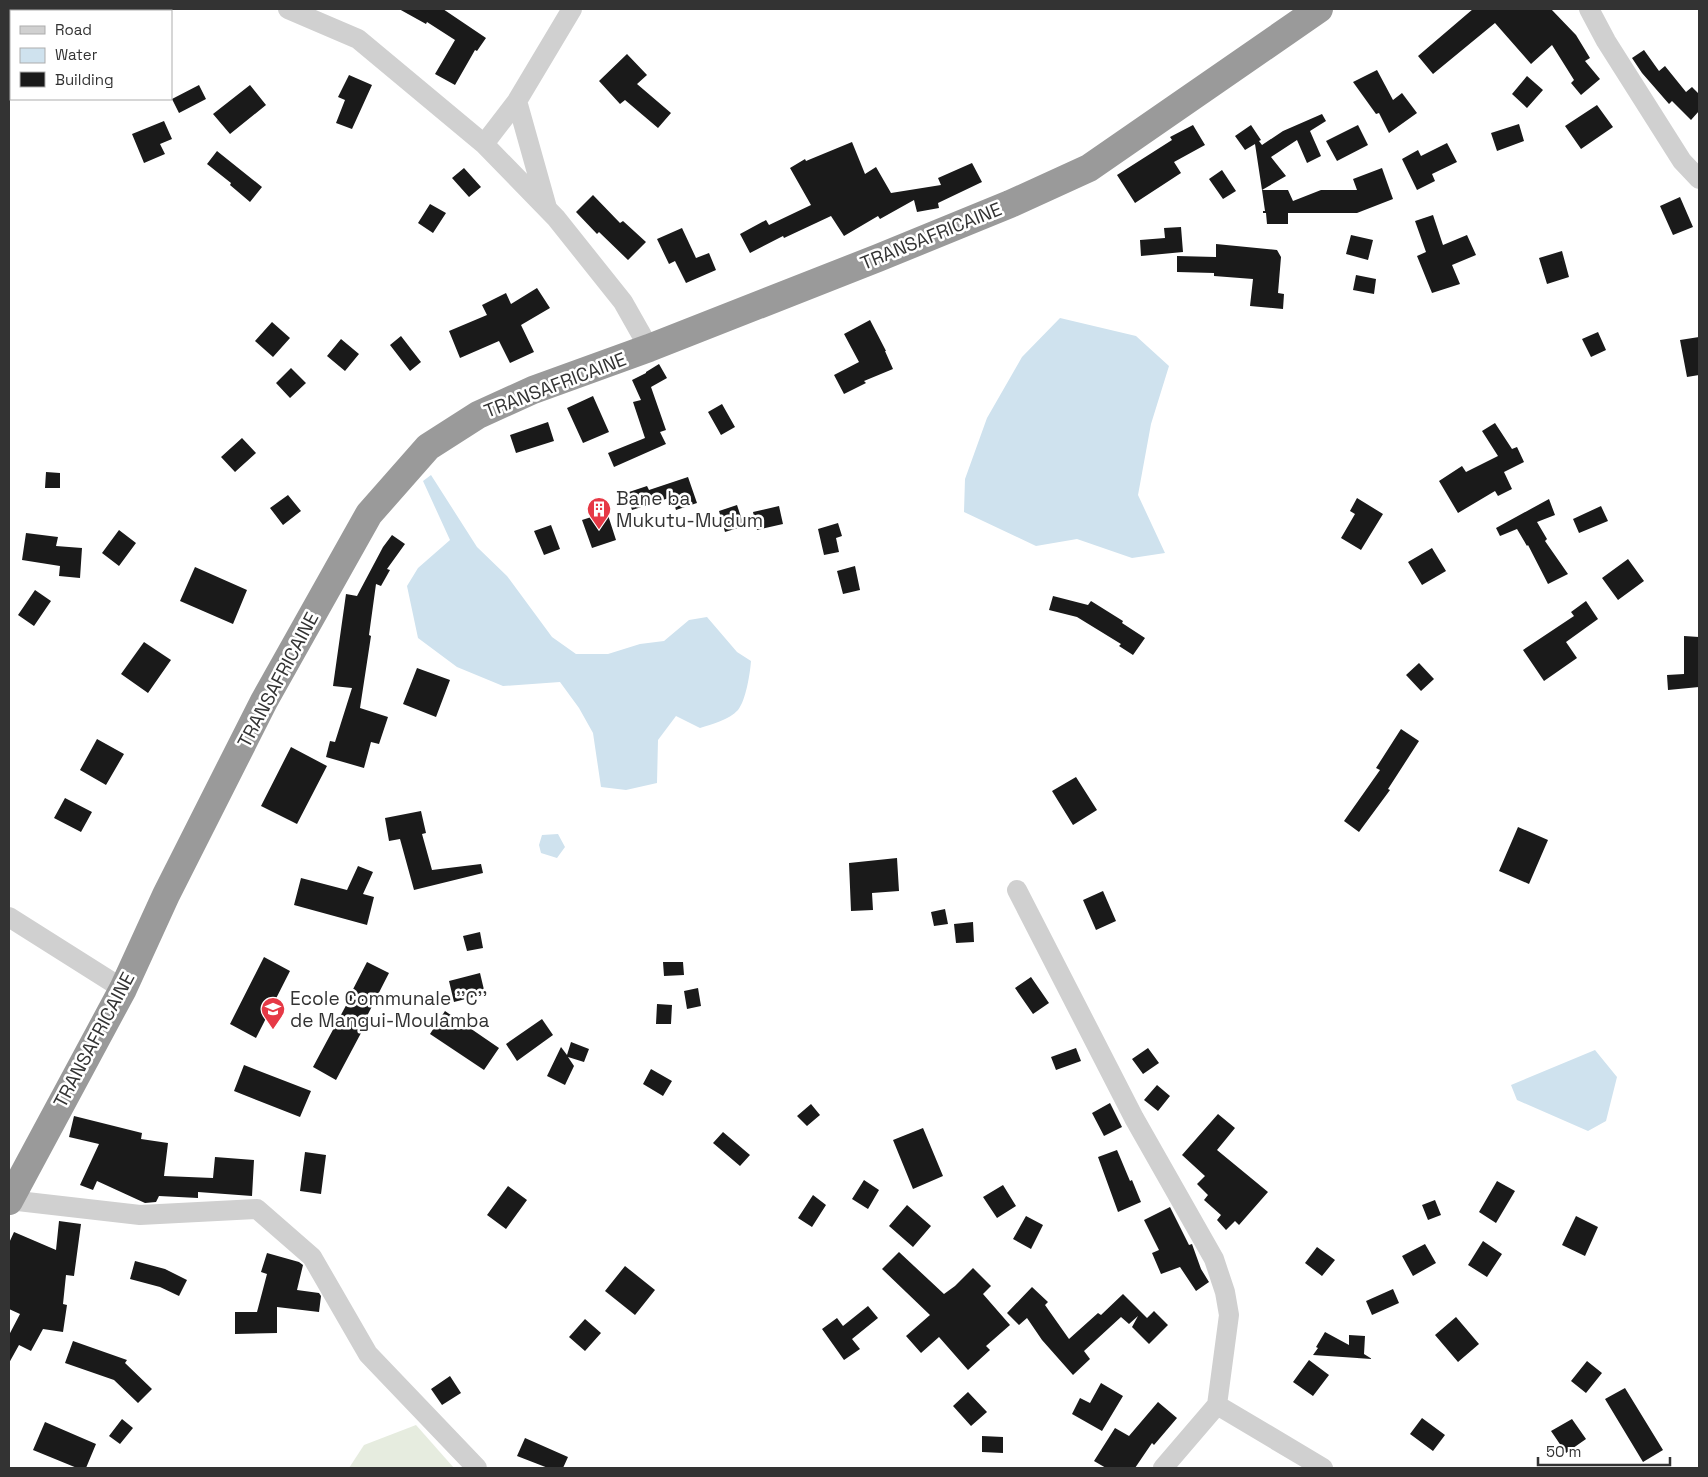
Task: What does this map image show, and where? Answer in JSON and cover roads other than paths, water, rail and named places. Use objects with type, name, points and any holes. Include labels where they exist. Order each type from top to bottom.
[{"type":"highway","name":"TRANSAFRICAINE","points":[[9,1200],[123,989],[166,895],[264,701],[369,514],[428,447],[478,415],[533,390],[649,348],[992,211],[1088,168],[1312,11]]},
{"type":"street","points":[[288,9],[358,39],[484,144],[548,212],[556,218],[623,302],[649,348]]},
{"type":"street","points":[[484,144],[517,101],[572,9]]},
{"type":"street","points":[[1589,9],[1606,41],[1682,161],[1699,179]]},
{"type":"street","points":[[517,101],[548,212]]},
{"type":"street","points":[[1018,890],[1134,1118],[1214,1259],[1225,1292],[1229,1315],[1217,1405],[1163,1468]]},
{"type":"street","points":[[9,917],[123,989]]},
{"type":"street","points":[[9,1200],[140,1215],[257,1208],[312,1257],[368,1354],[477,1468]]},
{"type":"street","points":[[1217,1405],[1322,1468]]},
{"type":"water","points":[[1060,318],[1136,336],[1169,366],[1151,424],[1138,495],[1165,553],[1132,558],[1077,539],[1036,546],[964,512],[965,479],[987,418],[1022,357]]},
{"type":"water","points":[[431,475],[477,547],[507,576],[552,637],[576,654],[608,654],[640,644],[664,641],[689,620],[707,617],[737,652],[751,661],[749,680],[738,710],[725,719],[700,728],[676,716],[658,740],[657,783],[626,790],[601,787],[593,733],[579,708],[560,682],[503,686],[457,667],[418,638],[407,586],[418,568],[450,540],[423,481]]},
{"type":"water","points":[[558,834],[565,847],[557,858],[541,853],[539,845],[542,835]]},
{"type":"water","points":[[1595,1050],[1617,1077],[1606,1121],[1588,1131],[1517,1100],[1511,1085]]},
{"type":"place","name":"Bane ba Mukutu-Mudum","points":[[599,530]]},
{"type":"place","name":"Ecole Communale ''C'' de Mangui-Moulamba","points":[[273,1030]]}]
